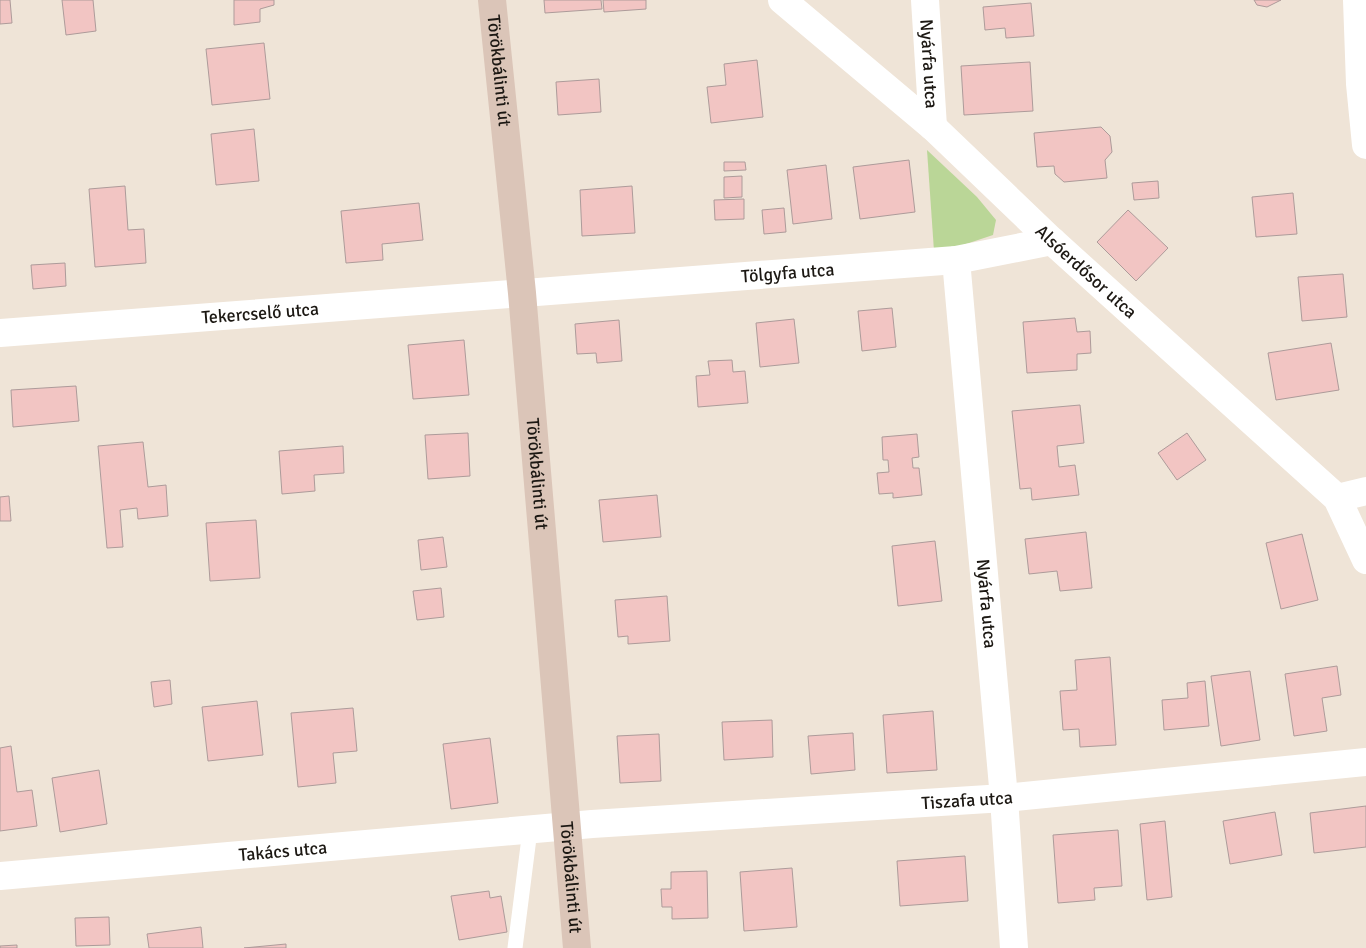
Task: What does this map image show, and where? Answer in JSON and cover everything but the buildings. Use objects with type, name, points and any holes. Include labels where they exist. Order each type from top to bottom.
[{"type":"main road","name":"Törökbálinti út","points":[[492,0],[522,293],[577,948]]},
{"type":"street","name":"Alsóerdősor utca","points":[[782,0],[933,127],[1052,241],[1337,498],[1366,560]]},
{"type":"street","name":"Nyárfa utca","points":[[925,0],[933,127]]},
{"type":"street","points":[[1357,0],[1360,84],[1366,145]]},
{"type":"street","name":"Tölgyfa utca","points":[[522,293],[956,260],[1052,241]]},
{"type":"street","name":"Nyárfa utca","points":[[956,260],[1004,798],[1014,948]]},
{"type":"street","name":"Tekercselő utca","points":[[0,334],[522,293]]},
{"type":"street","points":[[1337,498],[1366,491]]},
{"type":"street","name":"Tiszafa utca","points":[[566,827],[1004,798],[1366,762]]},
{"type":"street","name":"Takács utca","points":[[0,876],[566,827]]},
{"type":"lane","points":[[515,948],[530,830]]},
{"type":"green space","points":[[927,150],[977,197],[996,220],[993,235],[957,247],[934,251]]}]
